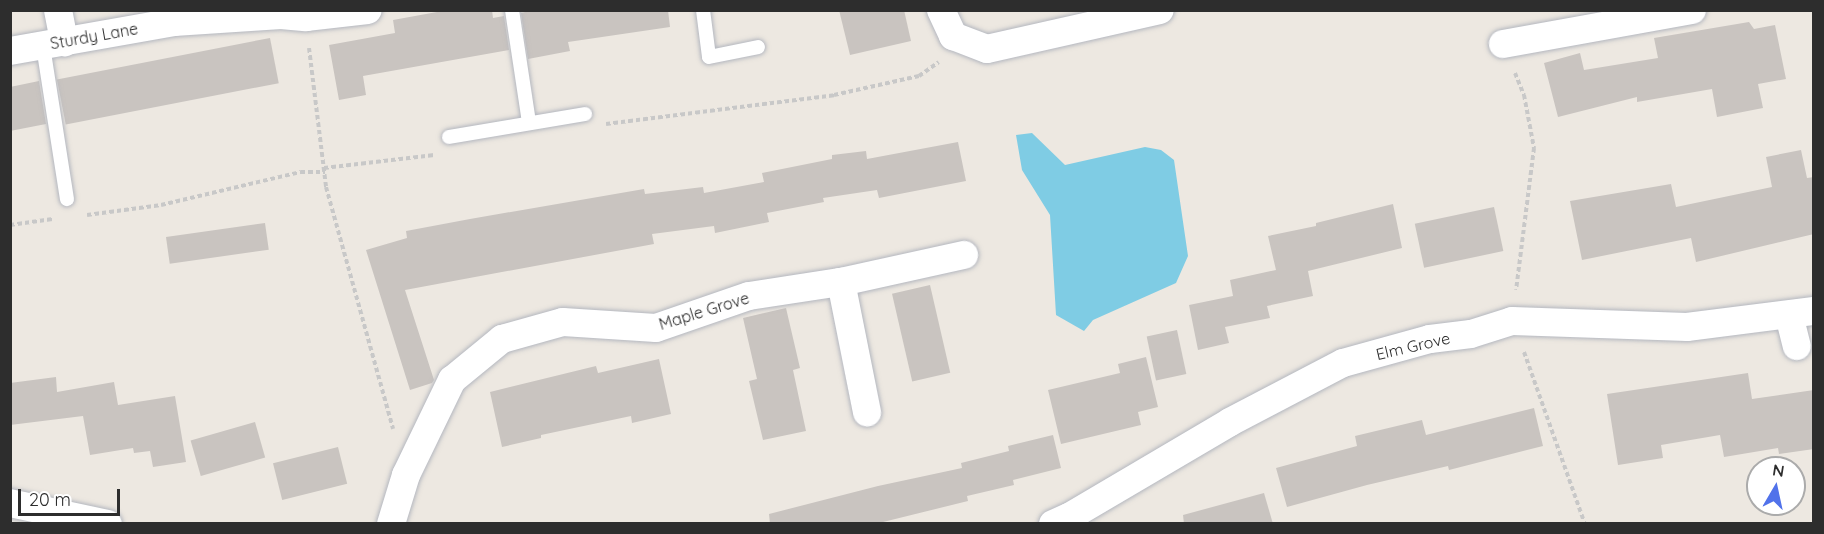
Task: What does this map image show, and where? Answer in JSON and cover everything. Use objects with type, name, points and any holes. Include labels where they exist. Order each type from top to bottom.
[{"type":"street","points":[[53,44],[58,10]]},
{"type":"street","name":"Sturdy Lane","points":[[10,51],[174,22],[368,10]]},
{"type":"street","points":[[941,10],[953,36],[987,49],[1160,10]]},
{"type":"street","points":[[1503,44],[1692,10]]},
{"type":"street","name":"Maple Grove","points":[[391,524],[405,475],[452,380],[502,339],[563,322],[656,328],[749,296],[842,282],[964,255]]},
{"type":"street","points":[[842,282],[867,412]]},
{"type":"street","points":[[1797,346],[1801,313]]},
{"type":"street","name":"Elm Grove","points":[[1053,524],[1069,517],[1230,422],[1343,363],[1430,339],[1471,334],[1512,321],[1687,327],[1801,313]]},
{"type":"street","points":[[10,503],[105,523]]},
{"type":"lane","points":[[512,10],[530,123]]},
{"type":"lane","points":[[703,10],[710,57],[758,47]]},
{"type":"lane","points":[[53,44],[67,198]]},
{"type":"lane","points":[[449,137],[585,114]]},
{"type":"path","points":[[289,14],[324,170],[405,475]]},
{"type":"path","points":[[594,125],[834,95],[919,76],[943,60],[953,36]]},
{"type":"path","points":[[1503,44],[1524,95],[1534,148],[1512,321],[1586,524]]},
{"type":"path","points":[[79,216],[161,205],[302,172],[446,153]]},
{"type":"path","points":[[10,225],[55,219]]},
{"type":"water","points":[[1032,133],[1065,165],[1145,147],[1161,150],[1174,160],[1188,256],[1176,283],[1093,320],[1084,331],[1056,315],[1050,215],[1022,170],[1016,135]]},
{"type":"building","points":[[448,10],[492,10],[493,18],[504,16],[509,50],[363,76],[366,95],[339,100],[329,45],[395,33],[393,20]]},
{"type":"building","points":[[533,10],[668,10],[670,27],[568,42],[570,51],[528,59],[521,13]]},
{"type":"building","points":[[839,10],[904,10],[911,41],[850,55]]},
{"type":"building","points":[[1749,22],[1754,29],[1775,25],[1786,79],[1758,84],[1763,108],[1717,117],[1712,89],[1637,102],[1637,97],[1558,117],[1544,63],[1580,53],[1584,70],[1658,58],[1654,38]]},
{"type":"building","points":[[270,38],[279,83],[66,125],[57,79]]},
{"type":"building","points":[[39,81],[46,124],[10,131],[10,87]]},
{"type":"building","points":[[958,142],[966,181],[879,198],[877,190],[823,198],[824,202],[767,213],[769,222],[715,233],[714,226],[652,234],[654,244],[405,290],[434,380],[432,383],[410,390],[366,250],[407,238],[406,231],[470,219],[644,189],[645,194],[703,187],[704,193],[764,182],[762,173],[832,159],[832,155],[866,151],[867,159]]},
{"type":"building","points":[[1801,150],[1807,178],[1814,177],[1814,234],[1696,262],[1691,238],[1582,260],[1570,201],[1671,184],[1676,207],[1772,187],[1766,157]]},
{"type":"building","points":[[1393,204],[1402,248],[1308,271],[1313,296],[1267,306],[1270,318],[1225,327],[1229,343],[1198,350],[1189,305],[1233,296],[1230,280],[1276,270],[1268,236],[1316,226],[1316,223]]},
{"type":"building","points":[[1494,207],[1503,251],[1424,268],[1415,224]]},
{"type":"building","points":[[265,223],[269,250],[170,264],[166,237]]},
{"type":"building","points":[[930,285],[950,373],[912,381],[892,294]]},
{"type":"building","points":[[786,308],[800,368],[793,370],[806,431],[763,440],[749,381],[757,379],[743,318]]},
{"type":"building","points":[[1177,330],[1186,374],[1156,380],[1147,336]]},
{"type":"building","points":[[1146,357],[1158,407],[1138,412],[1141,425],[1061,444],[1048,390],[1120,373],[1118,364]]},
{"type":"building","points":[[659,359],[671,414],[632,423],[631,416],[541,435],[541,438],[502,447],[490,392],[596,366],[598,373]]},
{"type":"building","points":[[1748,373],[1752,399],[1814,390],[1814,449],[1779,454],[1778,448],[1724,457],[1720,435],[1661,445],[1663,458],[1618,465],[1607,394]]},
{"type":"building","points":[[56,377],[57,392],[114,382],[118,405],[175,396],[186,462],[153,467],[150,451],[134,453],[133,448],[90,455],[83,416],[10,425],[10,383]]},
{"type":"building","points":[[1534,408],[1543,446],[1449,470],[1448,466],[1367,485],[1287,507],[1276,468],[1357,446],[1355,436],[1422,420],[1426,435]]},
{"type":"building","points":[[255,422],[265,458],[201,476],[191,440]]},
{"type":"building","points":[[1053,435],[1061,468],[1013,480],[1014,485],[967,496],[968,501],[875,524],[770,524],[769,514],[878,486],[962,468],[961,463],[1009,451],[1008,446]]},
{"type":"building","points":[[338,447],[347,484],[282,500],[273,463]]},
{"type":"building","points":[[1264,493],[1273,524],[1184,524],[1183,515]]}]
